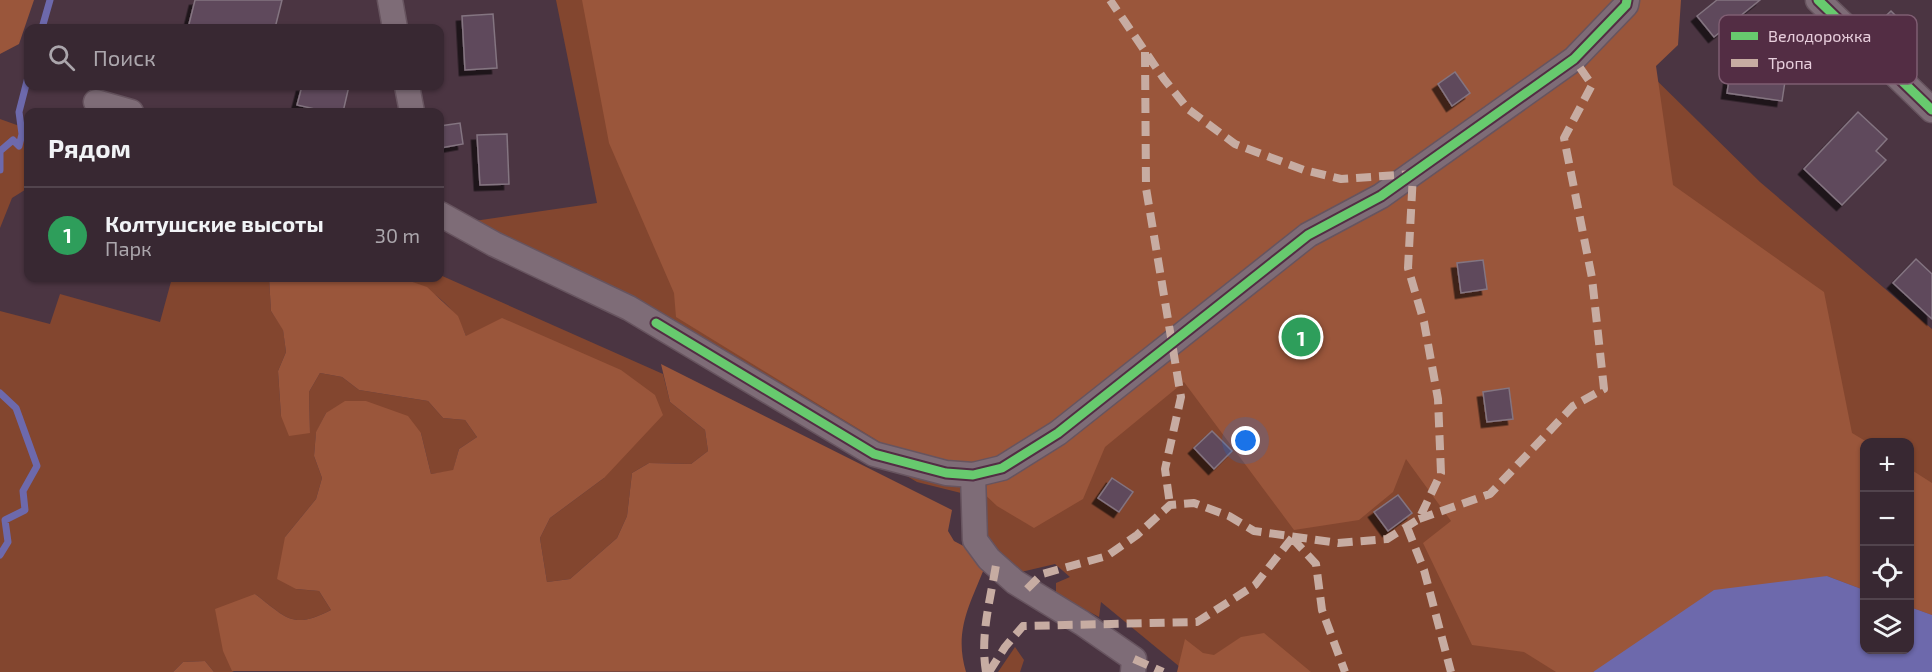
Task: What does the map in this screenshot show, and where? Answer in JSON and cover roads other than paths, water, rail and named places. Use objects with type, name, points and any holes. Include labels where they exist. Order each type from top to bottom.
[{"type":"street","points":[[390,0],[395,24]]},
{"type":"street","points":[[444,216],[494,244],[629,308],[874,454],[946,472],[973,475],[1002,468],[1058,433],[1308,235],[1381,196],[1574,58],[1626,5],[1627,0]]},
{"type":"street","points":[[1818,0],[1834,15]]},
{"type":"street","points":[[1905,84],[1932,110]]},
{"type":"street","points":[[408,90],[411,108]]},
{"type":"street","points":[[96,102],[117,108]]},
{"type":"street","points":[[973,475],[975,540],[989,559],[1015,582],[1134,659],[1133,672]]},
{"type":"waterway","points":[[43,24],[50,0]]},
{"type":"waterway","points":[[0,151],[13,140],[19,146],[22,134],[19,112],[25,90]]},
{"type":"waterway","points":[[0,151],[0,170]]},
{"type":"waterway","points":[[0,393],[16,408],[37,466],[23,491],[25,510],[5,520],[8,542],[0,555]]},
{"type":"place","name":"Колтушские высоты","points":[[1301,337]]}]
